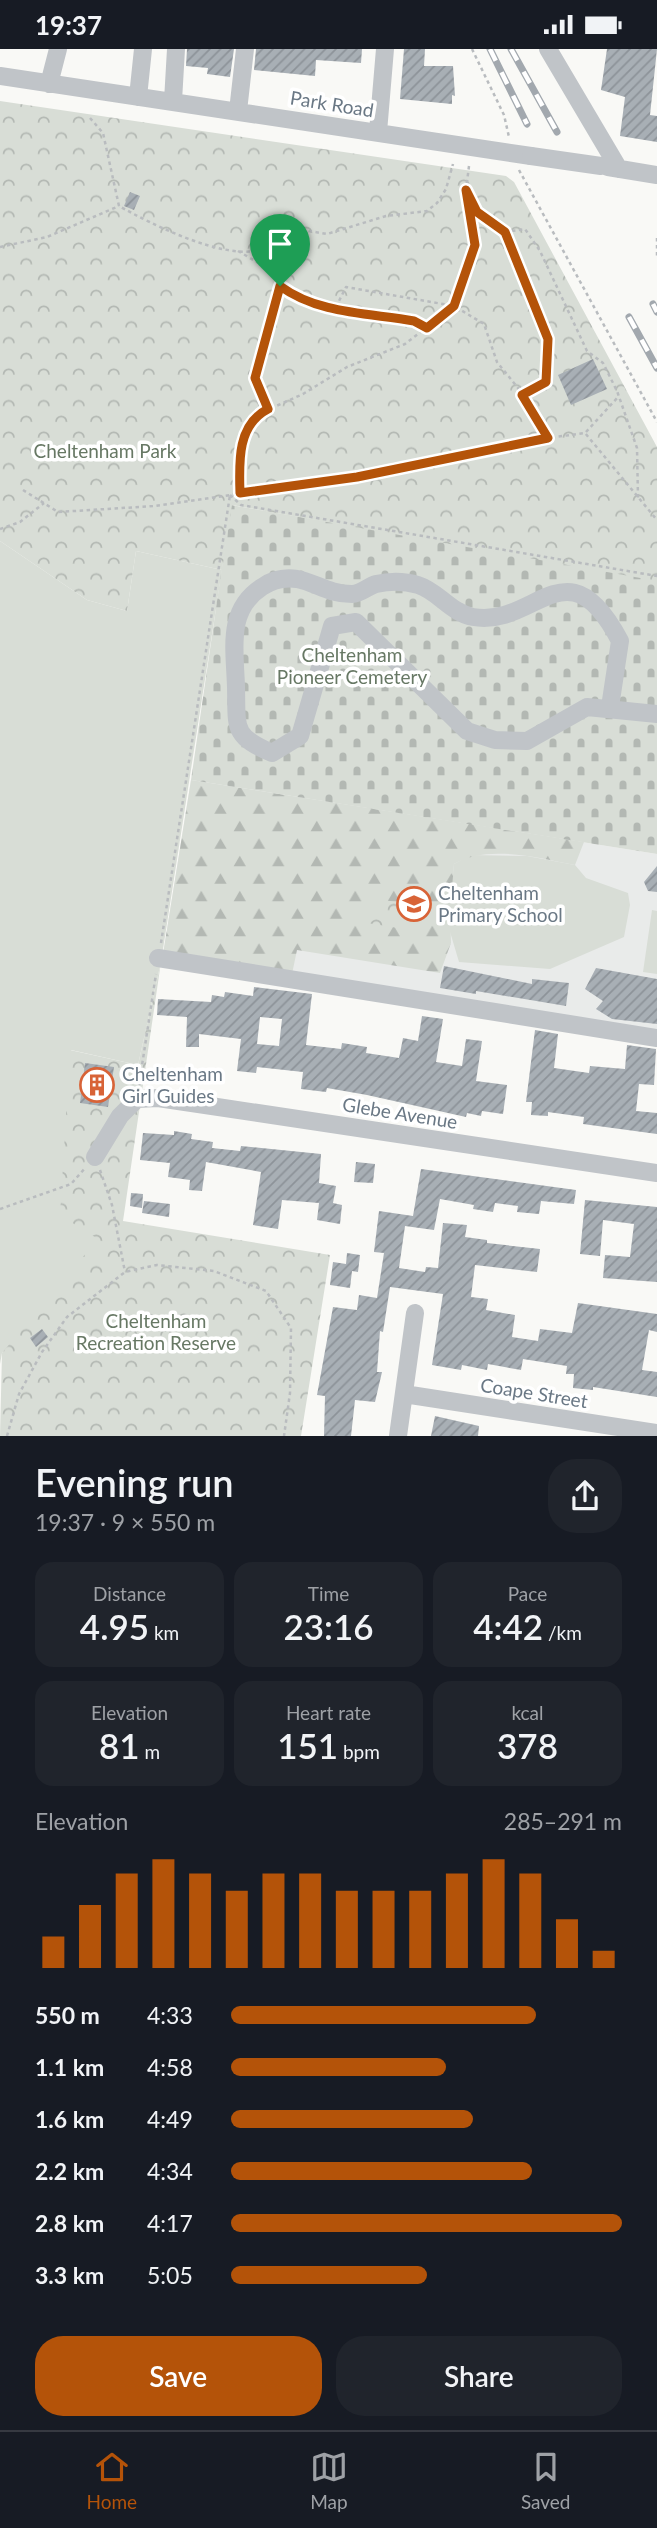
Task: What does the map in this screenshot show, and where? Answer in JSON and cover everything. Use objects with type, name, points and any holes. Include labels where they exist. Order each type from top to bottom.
[{"type":"street","points":[[49,83],[58,49]]},
{"type":"street","points":[[138,97],[143,49]]},
{"type":"street","points":[[173,101],[176,49]]},
{"type":"street","points":[[238,111],[245,49]]},
{"type":"street","points":[[378,132],[385,49]]},
{"type":"street","points":[[548,49],[619,169]]},
{"type":"street","name":"Park Road","points":[[0,76],[657,175]]},
{"type":"street","points":[[328,593],[332,626],[300,736],[272,753],[247,742],[236,725],[235,623],[246,597],[272,580],[297,579],[328,593],[356,594],[376,584],[404,582],[422,586],[459,613],[475,618],[509,613],[536,599],[559,593],[585,597],[605,613],[620,641],[610,707]]},
{"type":"street","points":[[356,594],[356,622],[467,731],[485,737],[527,741],[587,707],[610,707],[657,714]]},
{"type":"street","points":[[332,626],[356,622]]},
{"type":"street","points":[[159,958],[657,1038]]},
{"type":"street","points":[[95,1157],[120,1116],[137,1098]]},
{"type":"street","name":"Glebe Avenue","points":[[137,1098],[158,1098],[657,1173]]},
{"type":"street","points":[[398,1436],[415,1313]]},
{"type":"street","name":"Coape Street","points":[[404,1394],[657,1433]]},
{"type":"path","points":[[472,49],[523,154],[520,173],[657,422]]},
{"type":"path","points":[[90,118],[103,133],[119,206]]},
{"type":"path","points":[[0,247],[47,237],[119,206],[187,239],[238,251],[261,250],[292,228],[327,235],[386,216],[427,211],[437,203],[446,189],[453,164]]},
{"type":"path","points":[[240,493],[239,459],[246,431],[256,415],[303,394],[347,367],[405,344],[454,306],[475,245],[466,190],[469,166]]},
{"type":"path","points":[[466,190],[477,212],[505,232],[548,339],[546,382],[522,395]]},
{"type":"path","points":[[505,232],[525,229],[540,251],[587,351],[603,363],[619,396],[637,448],[638,498]]},
{"type":"path","points":[[657,238],[657,257]]},
{"type":"path","points":[[238,251],[278,277],[280,286],[255,378],[268,409]]},
{"type":"path","points":[[280,286],[296,298],[335,309],[414,321],[427,328]]},
{"type":"path","points":[[335,309],[346,287],[454,306],[484,324],[497,362],[522,395],[548,438]]},
{"type":"path","points":[[23,490],[58,512],[155,506],[357,477],[548,438],[586,433],[619,396]]},
{"type":"path","points":[[586,433],[657,520]]},
{"type":"path","points":[[230,495],[241,505],[657,576]]},
{"type":"path","points":[[137,1098],[230,495]]},
{"type":"path","points":[[0,529],[20,522],[44,503]]},
{"type":"path","points":[[0,1209],[71,1184],[95,1157],[112,1205],[125,1272]]},
{"type":"path","points":[[7,1436],[19,1394],[41,1352],[67,1317],[125,1272],[157,1265],[214,1271],[266,1291],[291,1328],[290,1393],[284,1436]]},
{"type":"shaded area","name":"Cheltenham Primary School","points":[[191,780],[657,854],[657,1032],[163,954]]},
{"type":"green space","name":"Cheltenham Park","points":[[0,101],[506,176],[514,182],[657,447],[657,581],[232,505],[222,570],[136,551],[127,611],[87,600],[0,541]]},
{"type":"green space","name":"Cheltenham Pioneer Cemetery","points":[[231,505],[657,578],[657,854],[191,780]]},
{"type":"green space","points":[[0,541],[87,600],[127,611],[136,551],[222,570],[161,962],[138,1065],[71,1050],[99,1238],[118,1253],[2,1353],[0,1364]]},
{"type":"green space","points":[[191,780],[584,842],[575,865],[513,854],[482,855],[454,864],[450,913],[451,943],[440,973],[297,950],[292,974],[163,954]]},
{"type":"green space","points":[[470,855],[527,856],[575,865],[586,878],[628,893],[630,905],[624,937],[550,969],[459,962],[448,925],[454,864]]},
{"type":"green space","points":[[371,898],[402,903],[398,928],[367,923]]},
{"type":"green space","points":[[652,910],[657,911],[657,974],[643,972]]},
{"type":"green space","name":"Cheltenham Recreation Reserve","points":[[161,962],[123,1221],[330,1255],[301,1436],[0,1436],[2,1353],[98,1239],[60,1215],[70,1050],[138,1065]]},
{"type":"building","points":[[187,49],[234,49],[230,77],[207,74],[208,68],[186,66]]},
{"type":"building","points":[[256,49],[362,49],[361,63],[316,60],[315,76],[254,70]]},
{"type":"building","points":[[404,49],[425,49],[424,66],[453,66],[455,96],[452,95],[452,104],[400,99]]},
{"type":"building","points":[[607,49],[657,49],[650,115],[657,116],[657,142],[620,136],[625,97],[601,90]]},
{"type":"building","points":[[130,192],[140,196],[134,210],[124,206]]},
{"type":"building","points":[[593,359],[607,389],[571,405],[558,375]]},
{"type":"building","points":[[657,866],[657,892],[648,891],[644,882]]},
{"type":"building","points":[[444,966],[532,984],[532,979],[569,983],[566,1006],[476,991],[476,994],[440,988]]},
{"type":"building","points":[[596,968],[657,979],[657,1024],[612,1019],[596,1009],[603,1001],[585,989]]},
{"type":"building","points":[[254,987],[312,994],[306,1045],[341,1049],[342,1043],[367,1047],[366,1053],[399,1058],[403,1038],[418,1041],[422,1016],[443,1019],[436,1062],[462,1066],[466,1039],[482,1041],[476,1081],[507,1085],[503,1114],[482,1111],[481,1116],[467,1113],[466,1117],[327,1088],[326,1092],[301,1089],[303,1072],[257,1067],[256,1073],[237,1071],[241,1039],[199,1034],[199,1047],[186,1047],[187,1017],[157,1015],[158,999],[211,1002],[212,995],[224,997],[225,992],[253,996]],"holes":[[[260,1017],[282,1019],[279,1046],[257,1044]]]},
{"type":"building","points":[[535,1030],[558,1034],[554,1068],[589,1073],[590,1066],[625,1069],[627,1045],[656,1049],[654,1085],[639,1084],[636,1111],[657,1113],[657,1134],[583,1124],[584,1117],[548,1112],[548,1116],[531,1115],[532,1102],[526,1102]]},
{"type":"building","name":"Cheltenham Girl Guides","points":[[85,1063],[114,1067],[108,1107],[80,1103]]},
{"type":"building","points":[[174,1131],[192,1134],[191,1139],[213,1142],[212,1148],[240,1151],[241,1146],[321,1154],[319,1183],[336,1186],[333,1203],[342,1205],[340,1224],[317,1220],[319,1203],[282,1200],[278,1229],[253,1225],[261,1172],[206,1162],[202,1191],[189,1190],[190,1180],[168,1177],[170,1163],[140,1160],[143,1133],[174,1135]]},
{"type":"building","points":[[356,1162],[375,1164],[373,1183],[354,1182]]},
{"type":"building","points":[[421,1169],[576,1190],[574,1204],[541,1201],[539,1214],[517,1212],[518,1206],[495,1203],[493,1212],[473,1209],[474,1205],[440,1199],[434,1230],[405,1226],[399,1268],[425,1272],[426,1267],[438,1268],[443,1223],[467,1225],[465,1237],[487,1240],[487,1243],[540,1249],[537,1272],[475,1265],[471,1297],[488,1299],[486,1310],[515,1315],[512,1337],[538,1341],[540,1329],[572,1333],[578,1303],[657,1314],[657,1332],[649,1330],[642,1370],[657,1372],[657,1397],[593,1387],[593,1390],[573,1388],[574,1374],[566,1374],[567,1366],[523,1359],[521,1370],[488,1364],[487,1370],[462,1365],[461,1370],[432,1365],[443,1294],[390,1287],[383,1332],[380,1331],[377,1372],[382,1372],[375,1402],[355,1400],[351,1436],[324,1436],[325,1396],[317,1395],[333,1307],[357,1310],[359,1295],[377,1298],[384,1253],[374,1252],[379,1211],[413,1216]]},
{"type":"building","points":[[131,1193],[143,1194],[142,1208],[130,1206]]},
{"type":"building","points":[[585,1200],[657,1207],[657,1282],[603,1278],[605,1255],[630,1257],[634,1224],[603,1220],[600,1256],[580,1254]]},
{"type":"building","points":[[144,1201],[170,1204],[169,1217],[142,1213]]},
{"type":"building","points":[[347,1253],[360,1255],[358,1272],[352,1271],[350,1288],[330,1285],[333,1262],[346,1264]]},
{"type":"building","points":[[42,1329],[48,1337],[36,1347],[30,1338]]},
{"type":"building","points":[[435,1416],[479,1426],[478,1436],[431,1436]]},
{"type":"railway","points":[[490,49],[527,124]]},
{"type":"railway","points":[[511,49],[557,132]]},
{"type":"railway","points":[[653,304],[657,312]]},
{"type":"railway","points":[[629,317],[657,368]]},
{"type":"place","name":"Cheltenham Primary School","points":[[414,904]]},
{"type":"place","name":"Cheltenham Girl Guides","points":[[97,1085]]},
{"type":"route","points":[[466,190],[477,212],[505,232],[548,339],[546,382],[522,395],[548,438],[357,477],[240,493],[239,459],[246,431],[256,415],[268,409],[255,378],[280,286],[296,298],[314,305],[414,321],[427,328],[454,306],[475,245],[466,190]]}]
